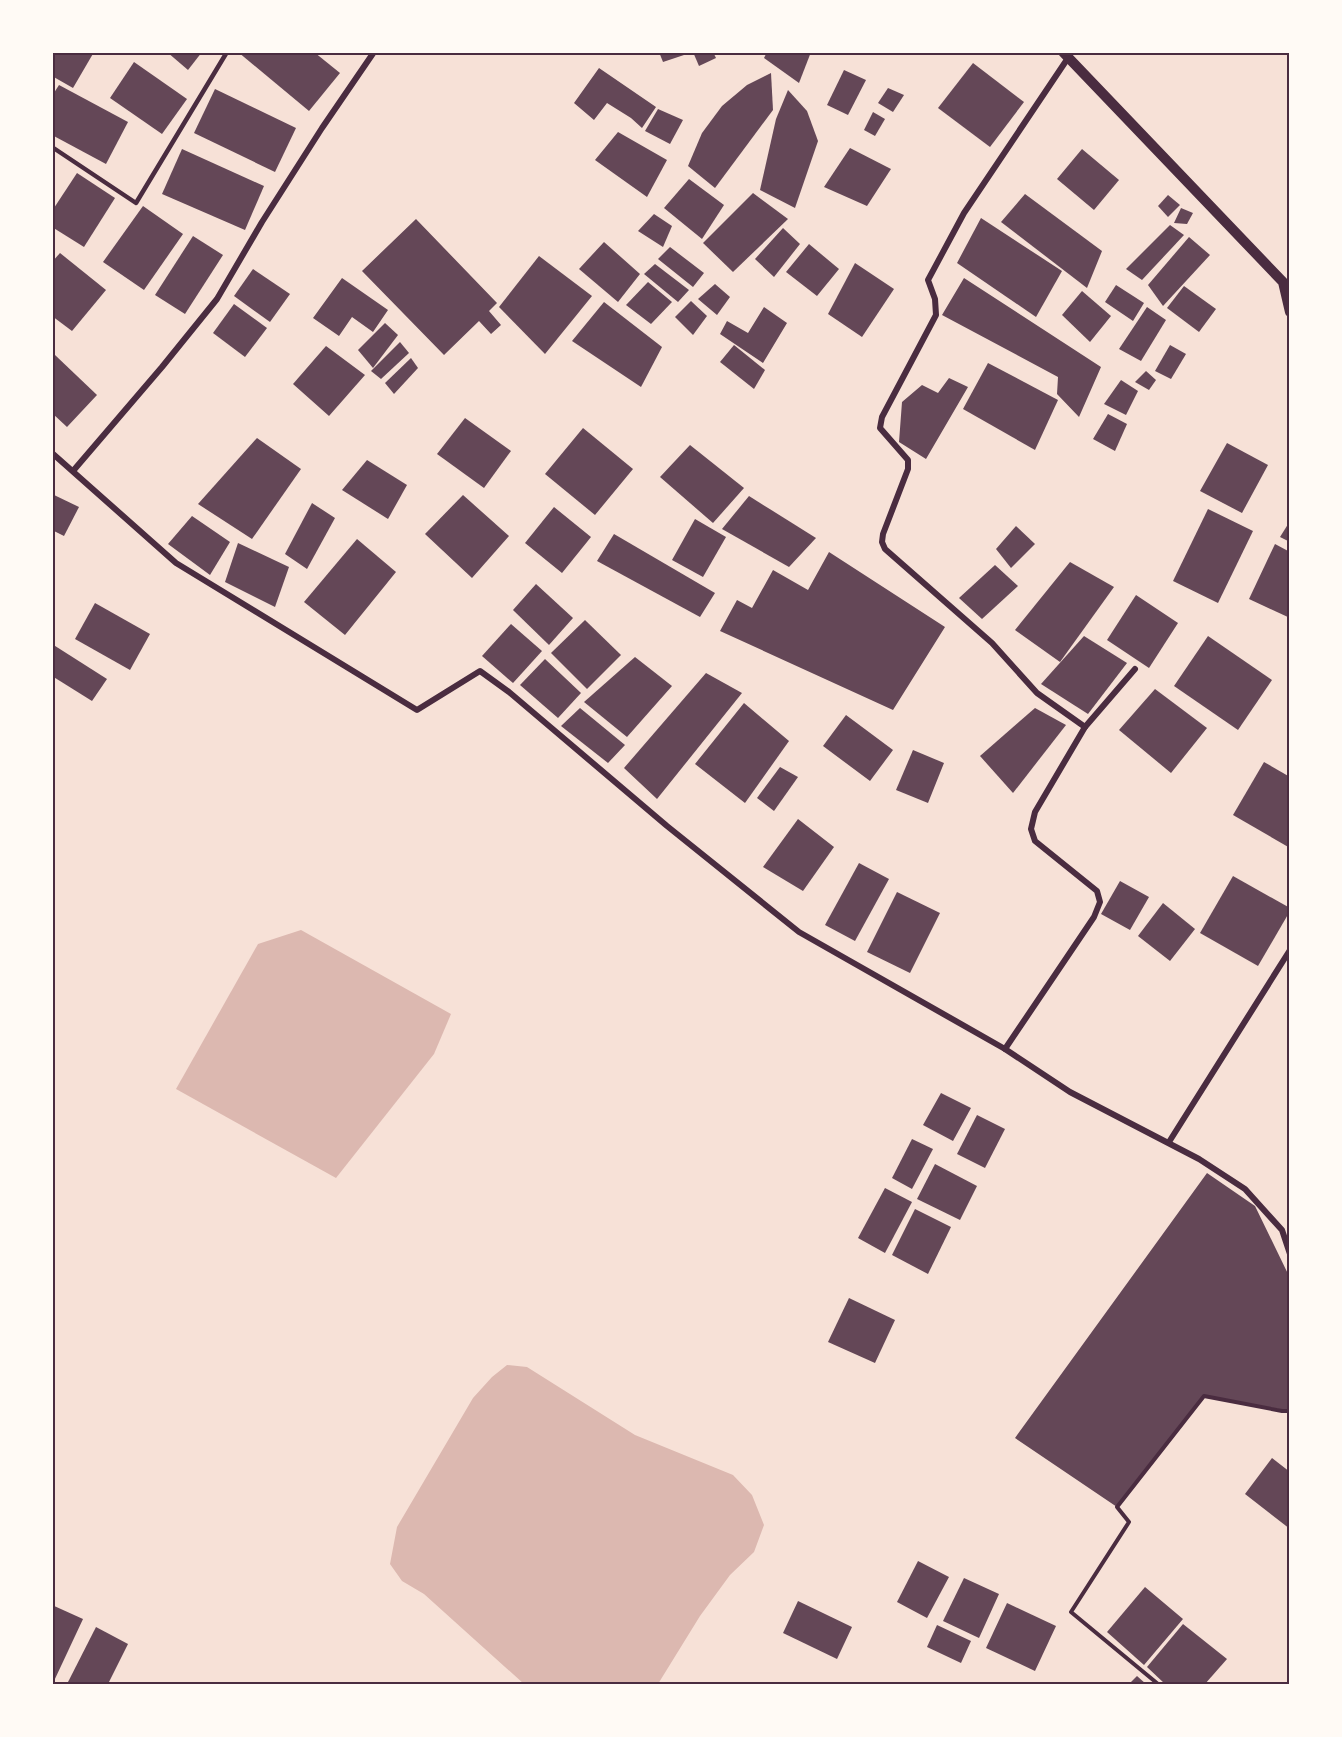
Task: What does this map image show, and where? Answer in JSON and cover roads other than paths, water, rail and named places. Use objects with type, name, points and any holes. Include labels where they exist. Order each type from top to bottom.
[{"type":"street","points":[[73,471],[217,299],[322,128],[374,52]]},
{"type":"street","points":[[1085,727],[1037,693],[992,643],[885,549],[882,542],[908,468],[908,460],[880,428],[882,417],[936,315],[935,299],[928,280],[964,213],[1066,55],[1283,282],[1290,312]]},
{"type":"street","points":[[52,453],[176,563],[417,710],[480,671],[509,692],[667,826],[799,932],[1005,1048],[1070,1092],[1199,1159],[1245,1190],[1282,1230],[1290,1254]]},
{"type":"street","points":[[1005,1048],[1094,917],[1100,902],[1097,891],[1035,841],[1031,829],[1035,812],[1085,727],[1135,669]]},
{"type":"street","points":[[1169,1142],[1290,950]]},
{"type":"lane","points":[[52,147],[136,203],[227,52]]}]
